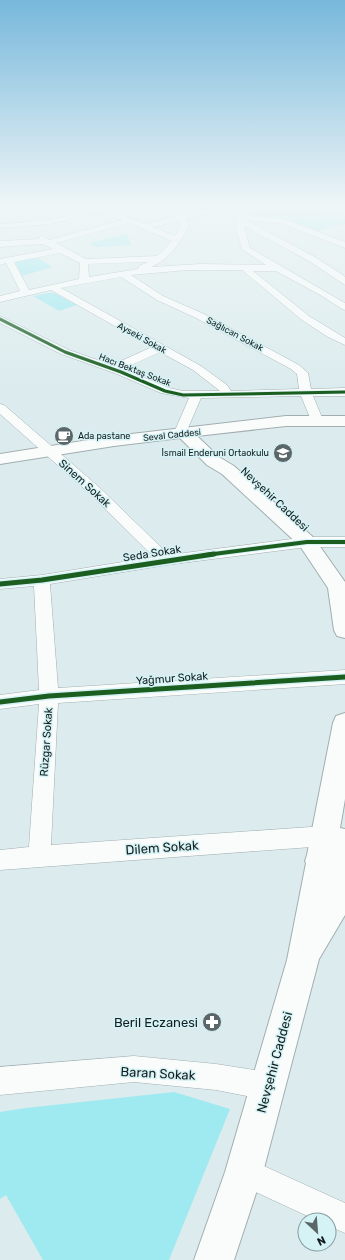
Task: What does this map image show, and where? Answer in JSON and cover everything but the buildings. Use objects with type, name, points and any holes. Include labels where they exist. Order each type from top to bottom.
[{"type":"main road","name":"Seval Caddesi","points":[[0,459],[140,438],[186,434],[267,423],[317,420],[345,421]]},
{"type":"main road","points":[[140,438],[221,455],[227,438],[240,431],[267,423]]},
{"type":"main road","name":"Nevşehir Caddesi","points":[[186,434],[221,455],[307,542],[338,587],[345,630]]},
{"type":"main road","name":"Nevşehir Caddesi","points":[[214,1260],[244,1172],[333,852],[339,760],[345,723]]},
{"type":"main road","points":[[339,760],[345,785]]},
{"type":"main road","points":[[303,960],[345,887]]},
{"type":"street","points":[[6,264],[26,293]]},
{"type":"street","points":[[84,264],[84,281]]},
{"type":"street","points":[[123,274],[151,264]]},
{"type":"street","points":[[270,264],[325,294],[345,307]]},
{"type":"street","points":[[319,264],[345,282]]},
{"type":"street","points":[[0,299],[52,287],[123,274],[175,268],[278,268]]},
{"type":"street","points":[[175,268],[180,280]]},
{"type":"street","points":[[246,269],[294,310],[336,338],[345,342]]},
{"type":"street","points":[[123,274],[164,279]]},
{"type":"street","name":"Sağlıcan Sokak","points":[[123,274],[160,298],[200,316],[295,367],[302,373],[306,393],[317,420]]},
{"type":"street","name":"Ayseki Sokak","points":[[52,287],[197,368],[223,387],[228,394]]},
{"type":"street","name":"Hacı Bektaş Sokak","points":[[0,319],[65,352],[113,369],[165,391],[183,395],[345,392]]},
{"type":"street","points":[[113,369],[160,348]]},
{"type":"street","points":[[186,434],[198,394]]},
{"type":"street","name":"Sinem Sokak","points":[[0,408],[94,490],[166,560]]},
{"type":"street","name":"Seda Sokak","points":[[0,584],[42,580],[166,560],[307,542],[345,542]]},
{"type":"street","name":"Rüzgar Sokak","points":[[39,856],[50,696],[42,580]]},
{"type":"street","name":"Yağmur Sokak","points":[[0,702],[50,696],[345,677]]},
{"type":"street","name":"Dilem Sokak","points":[[0,860],[39,856],[333,852]]},
{"type":"street","name":"Baran Sokak","points":[[0,1082],[134,1069],[216,1077],[267,1086]]},
{"type":"street","points":[[244,1172],[345,1218]]},
{"type":"shaded area","points":[[16,264],[47,264],[52,267],[22,276]]},
{"type":"shaded area","points":[[54,293],[77,305],[59,311],[33,296]]},
{"type":"shaded area","points":[[174,1092],[230,1109],[169,1260],[43,1260],[6,1195],[0,1199],[0,1112]]},
{"type":"cycle path","points":[[0,319],[65,352],[121,372],[165,391],[183,395],[345,392]]},
{"type":"cycle path","points":[[0,584],[42,580],[166,560],[307,542],[345,542]]},
{"type":"cycle path","points":[[0,702],[49,696],[345,677]]},
{"type":"place","name":"Ada pastane","points":[[64,436]]},
{"type":"place","name":"İsmail Enderuni Ortaokulu","points":[[283,453]]},
{"type":"place","name":"Beril Eczanesi","points":[[212,1022]]}]
